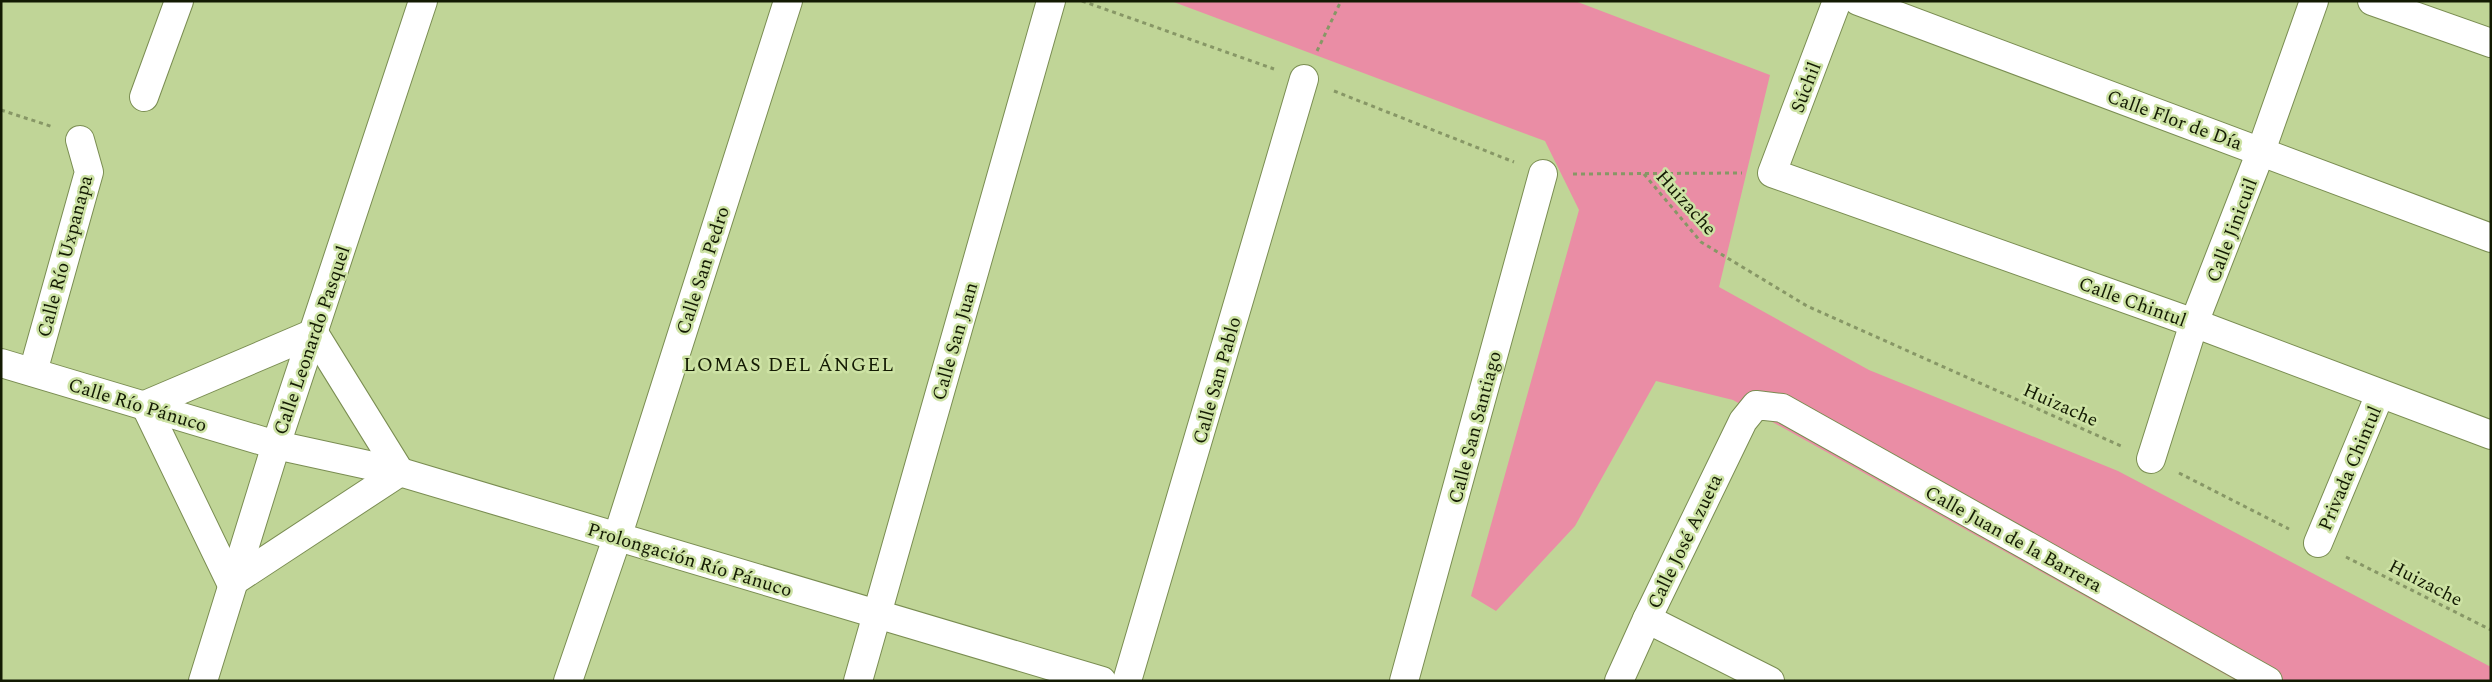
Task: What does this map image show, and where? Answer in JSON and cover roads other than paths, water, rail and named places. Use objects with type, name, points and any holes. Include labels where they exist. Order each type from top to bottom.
[{"type":"street","points":[[144,96],[179,1]]},
{"type":"street","name":"Calle Leonardo Pasquel","points":[[203,681],[231,583],[424,1]]},
{"type":"street","name":"Calle San Pedro","points":[[568,681],[617,538],[788,1]]},
{"type":"street","name":"Calle San Juan","points":[[858,681],[1051,1]]},
{"type":"street","name":"Súchil","points":[[1772,173],[1837,1]]},
{"type":"street","name":"Calle Flor de Día","points":[[1858,1],[2491,238]]},
{"type":"street","name":"Calle Jinicuil","points":[[2151,459],[2194,323],[2261,151],[2314,1]]},
{"type":"street","points":[[2372,1],[2491,43]]},
{"type":"street","name":"Calle San Pablo","points":[[1127,681],[1304,79]]},
{"type":"street","name":"Calle Río Uxpanapa","points":[[33,372],[89,172],[80,140]]},
{"type":"street","name":"Calle Chintul","points":[[1772,173],[2194,323],[2491,435]]},
{"type":"street","name":"Calle San Santiago","points":[[1404,681],[1543,174]]},
{"type":"street","points":[[314,333],[400,472],[231,583],[145,406],[314,333]]},
{"type":"street","name":"Calle Río Pánuco","points":[[1,362],[276,445]]},
{"type":"street","name":"Privada Chintul","points":[[2318,543],[2380,394]]},
{"type":"street","name":"Calle José Azueta","points":[[1619,681],[1743,421],[1756,405]]},
{"type":"street","name":"Calle Juan de la Barrera","points":[[1756,405],[1782,408],[2268,681]]},
{"type":"street","name":"Prolongación Río Pánuco","points":[[276,445],[400,472],[1102,681]]},
{"type":"street","points":[[1647,619],[1770,681]]},
{"type":"district","name":"LOMAS DEL ÁNGEL","points":[[789,364]]}]
